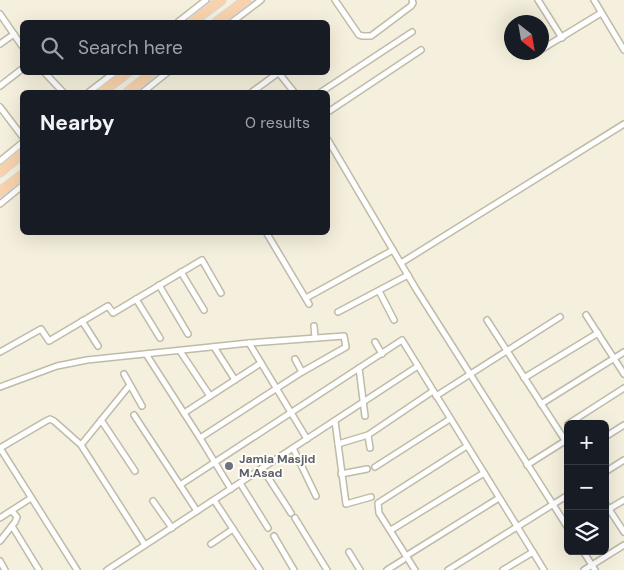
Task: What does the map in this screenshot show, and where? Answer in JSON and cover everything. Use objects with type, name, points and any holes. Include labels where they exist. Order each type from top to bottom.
[{"type":"highway","points":[[195,20],[221,0]]},
{"type":"highway","points":[[221,20],[246,0]]},
{"type":"highway","points":[[105,87],[123,75]]},
{"type":"highway","points":[[130,90],[149,75]]},
{"type":"highway","points":[[0,172],[20,156]]},
{"type":"highway","points":[[0,192],[20,177]]},
{"type":"street","points":[[181,20],[206,0]]},
{"type":"street","points":[[237,20],[261,0]]},
{"type":"street","points":[[344,0],[337,2],[360,35],[369,36],[411,6],[412,0]]},
{"type":"street","points":[[538,0],[562,38]]},
{"type":"street","points":[[594,0],[624,50]]},
{"type":"street","points":[[549,45],[601,12]]},
{"type":"street","points":[[0,14],[20,43]]},
{"type":"street","points":[[325,90],[412,32]]},
{"type":"street","points":[[0,44],[14,34]]},
{"type":"street","points":[[330,111],[421,50]]},
{"type":"street","points":[[0,86],[20,70]]},
{"type":"street","points":[[47,75],[61,90]]},
{"type":"street","points":[[105,87],[113,75]]},
{"type":"street","points":[[146,90],[164,75]]},
{"type":"street","points":[[255,90],[275,75]]},
{"type":"street","points":[[280,75],[292,90]]},
{"type":"street","points":[[0,107],[20,133]]},
{"type":"street","points":[[401,263],[624,124]]},
{"type":"street","points":[[330,143],[408,275],[564,522]]},
{"type":"street","points":[[0,160],[20,145]]},
{"type":"street","points":[[0,204],[20,188]]},
{"type":"street","points":[[268,235],[309,304]]},
{"type":"street","points":[[306,298],[393,250]]},
{"type":"street","points":[[0,352],[40,328],[49,340],[108,306],[113,313],[202,260],[222,293]]},
{"type":"street","points":[[181,272],[204,310]]},
{"type":"street","points":[[338,312],[408,275]]},
{"type":"street","points":[[159,285],[188,334]]},
{"type":"street","points":[[379,290],[394,320]]},
{"type":"street","points":[[136,299],[160,338]]},
{"type":"street","points":[[586,315],[624,374]]},
{"type":"street","points":[[338,444],[368,436],[471,374],[560,317]]},
{"type":"street","points":[[487,320],[564,440]]},
{"type":"street","points":[[82,321],[98,346]]},
{"type":"street","points":[[314,326],[315,338]]},
{"type":"street","points":[[524,378],[598,333]]},
{"type":"street","points":[[0,387],[57,366],[96,359],[344,336],[346,346],[200,438]]},
{"type":"street","points":[[180,484],[402,340],[544,570]]},
{"type":"street","points":[[375,342],[382,354]]},
{"type":"street","points":[[250,344],[307,439]]},
{"type":"street","points":[[214,347],[235,380]]},
{"type":"street","points":[[180,351],[210,396]]},
{"type":"street","points":[[541,404],[624,352]]},
{"type":"street","points":[[146,354],[231,489]]},
{"type":"street","points":[[294,359],[302,372]]},
{"type":"street","points":[[184,413],[261,363]]},
{"type":"street","points":[[108,570],[418,366]]},
{"type":"street","points":[[359,368],[365,416]]},
{"type":"street","points":[[124,374],[129,386],[142,406]]},
{"type":"street","points":[[81,445],[129,386]]},
{"type":"street","points":[[574,420],[624,388]]},
{"type":"street","points":[[134,415],[197,511]]},
{"type":"street","points":[[375,467],[450,419]]},
{"type":"street","points":[[77,570],[0,448],[50,420],[54,421],[81,445],[145,545]]},
{"type":"street","points":[[101,420],[135,471]]},
{"type":"street","points":[[335,421],[346,504],[371,497]]},
{"type":"street","points":[[609,434],[624,425]]},
{"type":"street","points":[[558,430],[564,426]]},
{"type":"street","points":[[368,436],[370,448]]},
{"type":"street","points":[[527,465],[564,444]]},
{"type":"street","points":[[415,570],[404,558],[391,530],[379,513],[378,503],[467,446]]},
{"type":"street","points":[[293,448],[316,496]]},
{"type":"street","points":[[609,469],[624,460]]},
{"type":"street","points":[[262,468],[291,513]]},
{"type":"street","points":[[341,474],[366,469]]},
{"type":"street","points":[[391,530],[484,473]]},
{"type":"street","points":[[240,483],[268,528]]},
{"type":"street","points":[[0,518],[31,498]]},
{"type":"street","points":[[391,569],[404,558],[499,498]]},
{"type":"street","points":[[448,570],[564,498]]},
{"type":"street","points":[[214,500],[260,570]]},
{"type":"street","points":[[624,500],[609,509],[624,532]]},
{"type":"street","points":[[153,501],[172,528]]},
{"type":"street","points":[[0,542],[17,517],[12,511]]},
{"type":"street","points":[[295,518],[327,570]]},
{"type":"street","points":[[12,526],[39,570]]},
{"type":"street","points":[[211,544],[233,529]]},
{"type":"street","points":[[274,536],[294,570]]},
{"type":"street","points":[[584,570],[594,568],[624,545]]},
{"type":"street","points":[[350,552],[360,570]]},
{"type":"street","points":[[503,570],[533,552]]},
{"type":"street","points":[[586,555],[594,568]]},
{"type":"street","points":[[0,562],[5,570]]},
{"type":"place","name":"Jamia Masjid M.Asad","points":[[229,466]]}]
